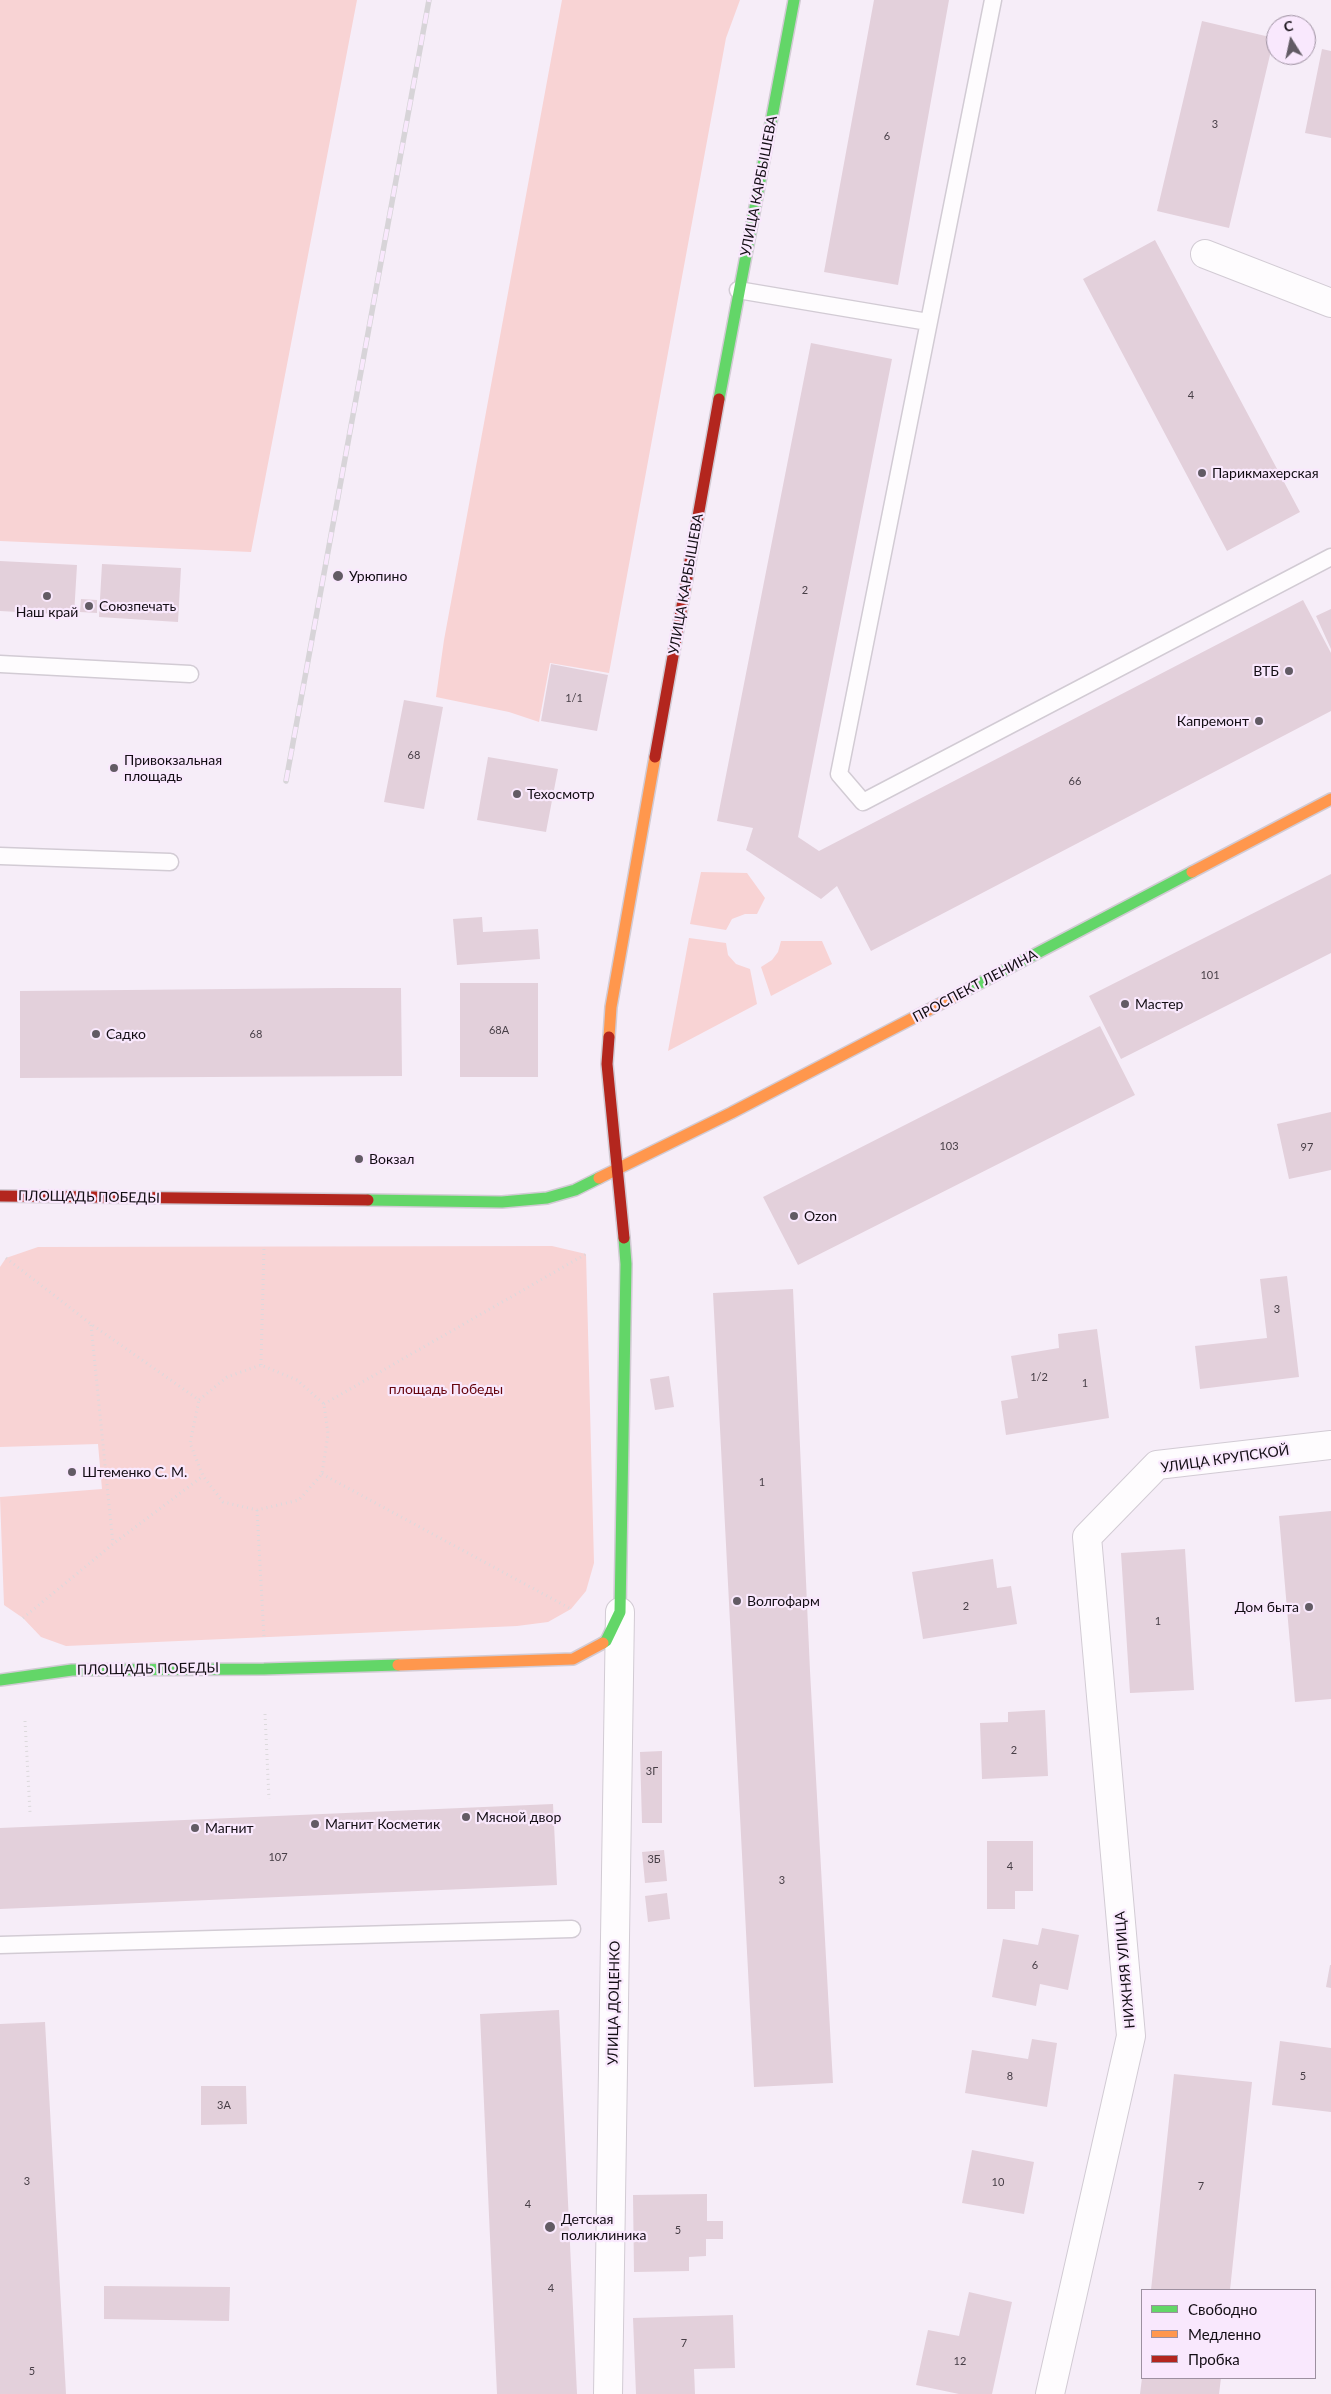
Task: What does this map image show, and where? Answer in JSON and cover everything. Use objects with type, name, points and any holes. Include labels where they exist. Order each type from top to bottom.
[{"type":"main road","name":"УЛИЦА КАРБЫШЕВА","points":[[617,1171],[607,1064],[611,1006],[738,290],[794,0]]},
{"type":"main road","name":"ПРОСПЕКТ ЛЕНИНА","points":[[617,1171],[1331,799]]},
{"type":"main road","name":"ПЛОЩАДЬ ПОБЕДЫ","points":[[0,1196],[502,1202],[546,1198],[575,1190],[617,1171],[626,1264],[620,1612],[606,1641],[573,1659],[264,1668],[72,1670],[0,1680]]},
{"type":"street","points":[[1205,254],[1331,303]]},
{"type":"street","name":"УЛИЦА КРУПСКОЙ","points":[[1088,1537],[1157,1465],[1331,1445]]},
{"type":"street","name":"НИЖНЯЯ УЛИЦА","points":[[1050,2394],[1131,2036],[1088,1537]]},
{"type":"street","name":"УЛИЦА ДОЦЕНКО","points":[[608,2394],[620,1612]]},
{"type":"lane","points":[[993,0],[839,774],[863,802],[1331,557]]},
{"type":"lane","points":[[738,290],[928,322]]},
{"type":"lane","points":[[0,664],[190,674]]},
{"type":"lane","points":[[0,856],[170,862]]},
{"type":"lane","points":[[0,1944],[572,1929]]},
{"type":"path","points":[[261,1365],[264,1247]]},
{"type":"path","points":[[324,1404],[586,1254]]},
{"type":"path","points":[[6,1258],[91,1324],[199,1400]]},
{"type":"path","points":[[91,1324],[113,1544]]},
{"type":"path","points":[[261,1365],[297,1380],[324,1404],[328,1434],[322,1474],[299,1500],[257,1510],[223,1502],[203,1476],[190,1442],[199,1400],[227,1377],[261,1365]]},
{"type":"path","points":[[322,1474],[570,1609]]},
{"type":"path","points":[[23,1618],[113,1544],[203,1476]]},
{"type":"path","points":[[257,1510],[264,1637]]},
{"type":"path","points":[[266,1714],[269,1799]]},
{"type":"path","points":[[25,1721],[30,1812]]},
{"type":"green space","points":[[0,0],[357,0],[251,552],[0,541]]},
{"type":"green space","points":[[562,0],[740,0],[726,38],[609,673],[550,663],[539,722],[509,712],[436,697],[444,640]]},
{"type":"green space","points":[[701,872],[747,873],[765,898],[757,914],[745,914],[732,919],[726,930],[690,924]]},
{"type":"green space","points":[[689,938],[726,943],[728,955],[736,964],[750,969],[757,1004],[668,1051]]},
{"type":"green space","points":[[781,941],[822,941],[832,964],[771,996],[761,967],[772,960],[778,952]]},
{"type":"green space","name":"площадь Победы","points":[[552,1246],[586,1254],[594,1563],[586,1591],[571,1609],[548,1622],[517,1626],[66,1646],[41,1637],[23,1618],[4,1605],[0,1497],[102,1489],[98,1444],[0,1447],[0,1267],[6,1258],[38,1247]]},
{"type":"building","points":[[874,0],[949,0],[898,285],[824,272]]},
{"type":"building","points":[[1202,21],[1266,36],[1266,65],[1268,65],[1229,228],[1157,211]]},
{"type":"building","points":[[1322,49],[1331,51],[1331,138],[1305,133]]},
{"type":"building","points":[[1155,240],[1300,512],[1227,551],[1083,279]]},
{"type":"building","points":[[811,343],[892,359],[798,837],[819,851],[1303,600],[1331,653],[1331,711],[871,951],[837,886],[821,899],[746,850],[753,828],[717,821]]},
{"type":"building","points":[[0,561],[77,565],[74,615],[0,611]]},
{"type":"building","points":[[102,564],[181,568],[178,622],[99,617]]},
{"type":"building","name":"Союзпечать","points":[[81,599],[97,600],[97,613],[80,612]]},
{"type":"building","points":[[1331,609],[1331,649],[1316,616]]},
{"type":"building","points":[[551,664],[608,675],[597,731],[541,721]]},
{"type":"building","points":[[404,700],[443,707],[424,809],[384,802]]},
{"type":"building","name":"Техосмотр","points":[[488,757],[558,769],[546,832],[477,820]]},
{"type":"building","points":[[1331,874],[1331,953],[1121,1059],[1089,996]]},
{"type":"building","points":[[482,917],[483,932],[538,929],[540,959],[457,965],[453,919]]},
{"type":"building","points":[[460,983],[538,983],[538,1077],[460,1077]]},
{"type":"building","points":[[401,988],[402,1076],[20,1078],[20,991]]},
{"type":"building","points":[[1100,1026],[1135,1095],[798,1265],[763,1197]]},
{"type":"building","points":[[1331,1112],[1331,1170],[1289,1179],[1277,1124]]},
{"type":"building","points":[[1287,1276],[1299,1377],[1200,1389],[1195,1346],[1267,1338],[1260,1279]]},
{"type":"building","points":[[793,1289],[810,1671],[833,2083],[754,2087],[713,1293]]},
{"type":"building","points":[[1097,1329],[1109,1418],[1006,1435],[1001,1401],[1018,1398],[1011,1356],[1059,1348],[1058,1334]]},
{"type":"building","points":[[669,1376],[674,1407],[655,1410],[650,1379]]},
{"type":"building","name":"Дом быта","points":[[1331,1511],[1331,1699],[1295,1702],[1279,1516]]},
{"type":"building","points":[[1185,1549],[1194,1690],[1130,1693],[1121,1553]]},
{"type":"building","points":[[993,1559],[997,1588],[1011,1586],[1017,1624],[923,1639],[912,1572]]},
{"type":"building","points":[[1045,1710],[1048,1776],[982,1779],[980,1723],[1008,1722],[1008,1712]]},
{"type":"building","points":[[662,1751],[662,1823],[642,1823],[640,1752]]},
{"type":"building","points":[[553,1804],[557,1885],[0,1909],[0,1828]]},
{"type":"building","points":[[987,1841],[1033,1841],[1033,1891],[1015,1891],[1015,1909],[987,1909]]},
{"type":"building","points":[[664,1850],[667,1881],[645,1883],[642,1852]]},
{"type":"building","points":[[667,1893],[670,1919],[648,1922],[645,1896]]},
{"type":"building","points":[[1042,1928],[1079,1935],[1068,1990],[1040,1984],[1036,2006],[992,1997],[1003,1939],[1038,1945]]},
{"type":"building","points":[[1331,1965],[1331,1988],[1326,1987]]},
{"type":"building","points":[[559,2010],[577,2394],[497,2394],[480,2014]]},
{"type":"building","points":[[45,2022],[66,2394],[0,2394],[0,2024]]},
{"type":"building","points":[[1032,2039],[1057,2043],[1047,2107],[965,2093],[972,2050],[1028,2059]]},
{"type":"building","points":[[1280,2041],[1331,2048],[1331,2112],[1272,2105]]},
{"type":"building","points":[[1174,2074],[1252,2082],[1230,2289],[1151,2289]]},
{"type":"building","points":[[201,2086],[246,2086],[247,2124],[201,2125]]},
{"type":"building","points":[[972,2150],[1034,2162],[1024,2214],[962,2203]]},
{"type":"building","points":[[707,2194],[707,2221],[723,2221],[723,2239],[706,2239],[706,2256],[689,2257],[689,2271],[634,2272],[633,2195]]},
{"type":"building","points":[[104,2286],[230,2287],[229,2321],[104,2319]]},
{"type":"building","points":[[969,2292],[1012,2302],[992,2394],[959,2394],[916,2385],[928,2330],[959,2336]]},
{"type":"building","points":[[733,2315],[735,2368],[694,2369],[695,2394],[636,2394],[633,2318]]},
{"type":"building","points":[[1142,2379],[1221,2379],[1219,2394],[1140,2394]]},
{"type":"railway","points":[[286,781],[429,0]]},
{"type":"traffic: fast","points":[[719,399],[794,0]]},
{"type":"traffic: fast","points":[[963,992],[1192,872]]},
{"type":"traffic: fast","points":[[368,1200],[502,1202],[547,1198],[575,1190],[599,1178]]},
{"type":"traffic: fast","points":[[603,1643],[606,1641],[620,1612],[626,1264],[624,1238]]},
{"type":"traffic: fast","points":[[0,1680],[72,1670],[264,1669],[398,1665]]},
{"type":"traffic: slow","points":[[609,1037],[611,1007],[655,757]]},
{"type":"traffic: slow","points":[[1192,872],[1331,799]]},
{"type":"traffic: slow","points":[[599,1178],[731,1113],[963,992]]},
{"type":"traffic: slow","points":[[398,1665],[573,1659],[603,1643]]},
{"type":"traffic: jam","points":[[655,757],[719,399]]},
{"type":"traffic: jam","points":[[609,1037],[607,1064],[624,1238]]},
{"type":"traffic: jam","points":[[0,1196],[368,1200]]},
{"type":"place","name":"Парикмахерская","points":[[1202,473]]},
{"type":"place","name":"Урюпино","points":[[338,576]]},
{"type":"place","name":"Наш край","points":[[47,596]]},
{"type":"place","name":"Союзпечать","points":[[89,606]]},
{"type":"place","name":"ВТБ","points":[[1289,671]]},
{"type":"place","name":"Капремонт","points":[[1259,721]]},
{"type":"place","name":"Привокзальная площадь","points":[[114,768]]},
{"type":"place","name":"Техосмотр","points":[[517,794]]},
{"type":"place","name":"Мастер","points":[[1125,1004]]},
{"type":"place","name":"Садко","points":[[96,1034]]},
{"type":"place","name":"Вокзал","points":[[359,1159]]},
{"type":"place","name":"Ozon","points":[[794,1216]]},
{"type":"place","name":"Штеменко С. М.","points":[[72,1472]]},
{"type":"place","name":"Волгофарм","points":[[737,1601]]},
{"type":"place","name":"Дом быта","points":[[1309,1607]]},
{"type":"place","name":"Мясной двор","points":[[466,1817]]},
{"type":"place","name":"Магнит Косметик","points":[[315,1824]]},
{"type":"place","name":"Магнит","points":[[195,1828]]},
{"type":"place","name":"Детская поликлиника","points":[[550,2227]]}]
